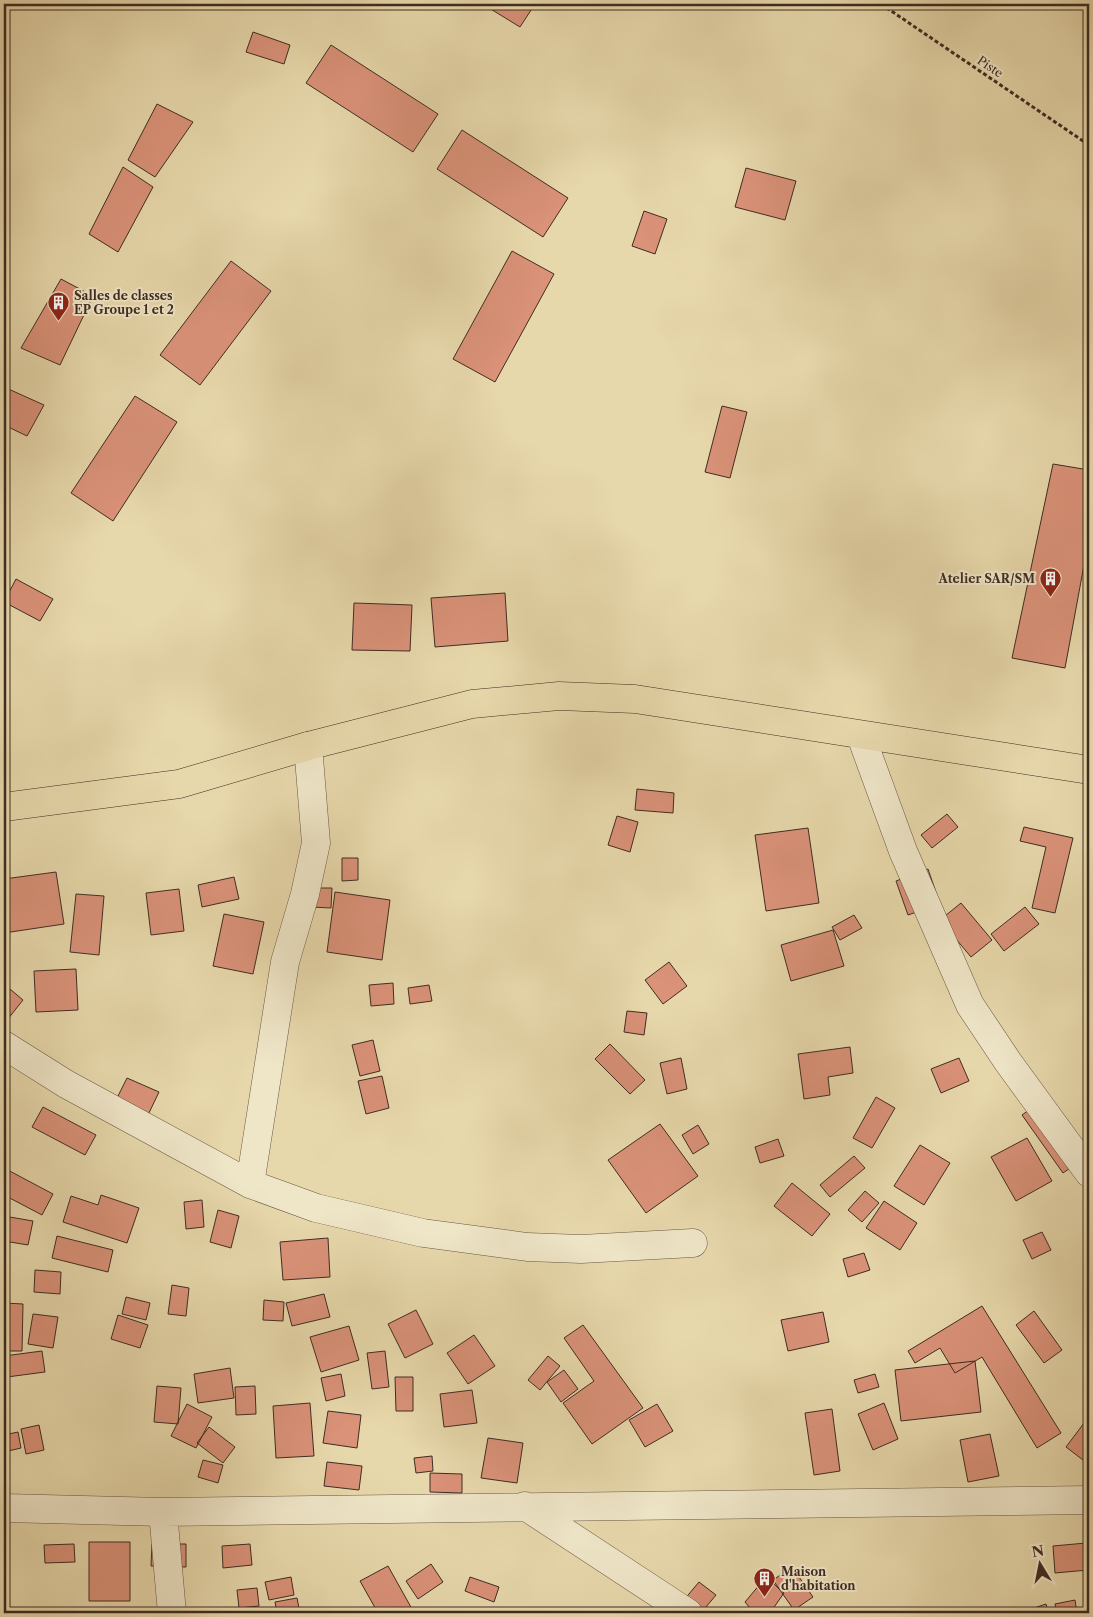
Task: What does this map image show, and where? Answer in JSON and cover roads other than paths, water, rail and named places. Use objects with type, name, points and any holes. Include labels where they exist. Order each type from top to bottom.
[{"type":"main road","points":[[4,807],[179,784],[308,746],[472,704],[560,696],[635,699],[1089,770]]},
{"type":"street","points":[[862,736],[903,851],[970,1005],[1089,1173]]},
{"type":"street","points":[[250,1184],[285,962],[306,894],[316,843],[308,746]]},
{"type":"street","points":[[4,1045],[66,1084],[250,1184],[316,1208],[423,1233],[518,1246],[581,1249],[694,1243]]},
{"type":"street","points":[[4,1508],[163,1512],[1089,1500]]},
{"type":"street","points":[[525,1506],[688,1613]]},
{"type":"street","points":[[163,1512],[172,1613]]},
{"type":"place","name":"Salles de classes EP Groupe 1 et 2","points":[[58,322]]},
{"type":"place","name":"Atelier SAR/SM","points":[[1051,598]]},
{"type":"place","name":"Maison d'habitation","points":[[765,1598]]}]
